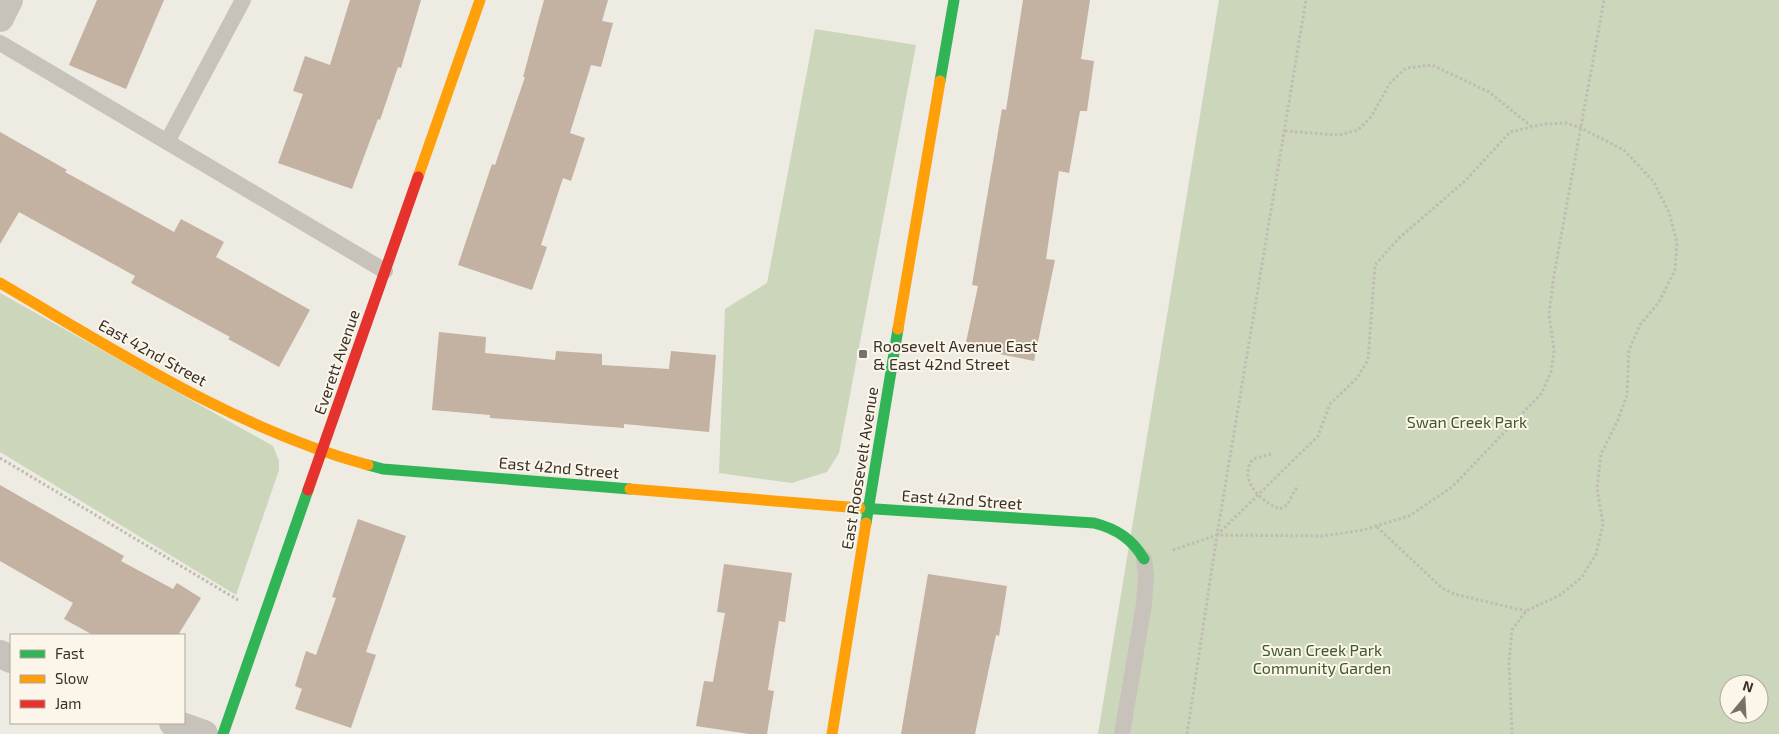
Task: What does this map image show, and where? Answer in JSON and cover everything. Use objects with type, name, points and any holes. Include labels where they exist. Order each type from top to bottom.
[{"type":"street","points":[[0,18],[9,0]]},
{"type":"street","name":"Everett Avenue","points":[[223,734],[480,0]]},
{"type":"street","name":"East Roosevelt Avenue","points":[[832,734],[954,0]]},
{"type":"street","name":"East 42nd Street","points":[[0,283],[171,384],[321,452],[384,469],[868,509],[1094,523],[1118,531],[1130,539],[1144,559]]},
{"type":"street","points":[[176,724],[204,734]]},
{"type":"lane","points":[[167,142],[243,0]]},
{"type":"lane","points":[[0,43],[385,271]]},
{"type":"lane","points":[[1122,734],[1144,604],[1146,575],[1144,559]]},
{"type":"path","points":[[1187,734],[1217,535],[1306,0]]},
{"type":"path","points":[[1144,559],[1217,535],[1323,536],[1377,526],[1410,516],[1452,487],[1540,394],[1551,372],[1554,351],[1549,314],[1554,275],[1604,0]]},
{"type":"path","points":[[1285,131],[1339,135],[1358,130],[1371,117],[1390,83],[1406,68],[1432,65],[1489,92],[1531,126]]},
{"type":"path","points":[[1217,535],[1318,436],[1330,404],[1357,378],[1368,360],[1375,265],[1386,251],[1465,181],[1510,132],[1531,126],[1566,123],[1581,128],[1624,150],[1653,181],[1669,212],[1677,243],[1675,270],[1659,302],[1640,325],[1629,350],[1627,395],[1618,420],[1600,454],[1598,488],[1603,524],[1596,554],[1582,576],[1560,595],[1526,611],[1512,630],[1509,663],[1512,734]]},
{"type":"path","points":[[1271,454],[1253,459],[1247,471],[1247,478],[1259,495],[1267,504],[1280,509],[1287,505],[1298,485]]},
{"type":"path","points":[[0,458],[264,616]]},
{"type":"path","points":[[1377,526],[1442,588],[1454,594],[1526,611]]},
{"type":"green space","name":"Swan Creek Park","points":[[1219,0],[1779,0],[1779,734],[1098,734]]},
{"type":"green space","points":[[815,29],[916,45],[839,453],[827,472],[792,483],[719,473],[725,309],[767,283]]},
{"type":"green space","points":[[0,293],[273,446],[279,461],[279,470],[236,595],[0,452]]},
{"type":"building","points":[[97,0],[164,0],[126,89],[69,65]]},
{"type":"building","points":[[350,0],[421,0],[401,68],[398,67],[380,120],[378,119],[352,189],[278,163],[303,94],[293,91],[305,56],[330,65]]},
{"type":"building","points":[[544,0],[608,0],[602,21],[613,23],[601,67],[591,65],[570,133],[585,138],[571,181],[563,178],[541,245],[547,247],[532,290],[458,265],[492,164],[495,165],[525,77],[523,77]]},
{"type":"building","points":[[1023,0],[1090,0],[1081,59],[1094,61],[1087,111],[1080,111],[1069,173],[1059,171],[1046,259],[1055,260],[1034,361],[965,347],[978,286],[972,285],[1002,109],[1006,110]]},
{"type":"building","points":[[0,132],[67,170],[65,172],[174,232],[181,219],[224,242],[216,257],[310,310],[279,367],[228,339],[230,337],[131,283],[135,276],[19,212],[0,244]]},
{"type":"building","points":[[439,332],[486,337],[485,353],[555,360],[556,351],[602,354],[602,365],[669,369],[671,351],[716,355],[709,432],[624,424],[624,428],[490,418],[490,415],[432,410]]},
{"type":"building","points":[[0,485],[124,556],[121,561],[173,589],[177,583],[201,598],[179,634],[91,634],[64,619],[73,603],[0,561]]},
{"type":"building","points":[[358,519],[406,536],[366,652],[376,655],[351,728],[295,709],[302,689],[295,686],[306,651],[316,655],[336,598],[332,597]]},
{"type":"building","points":[[724,564],[792,573],[785,622],[779,621],[768,690],[774,691],[767,734],[749,734],[696,726],[704,681],[713,682],[725,613],[717,612]]},
{"type":"building","points":[[928,574],[1007,586],[999,636],[996,635],[975,734],[901,734]]},
{"type":"traffic: fast","points":[[940,81],[954,0]]},
{"type":"traffic: fast","points":[[866,523],[898,329]]},
{"type":"traffic: fast","points":[[368,465],[383,469],[630,489]]},
{"type":"traffic: fast","points":[[223,734],[308,490]]},
{"type":"traffic: fast","points":[[860,508],[1094,523],[1110,528],[1129,540],[1144,559]]},
{"type":"traffic: slow","points":[[418,177],[480,0]]},
{"type":"traffic: slow","points":[[898,329],[940,81]]},
{"type":"traffic: slow","points":[[0,283],[133,361],[225,410],[319,450],[368,465]]},
{"type":"traffic: slow","points":[[630,489],[860,508]]},
{"type":"traffic: slow","points":[[832,734],[866,523]]},
{"type":"traffic: jam","points":[[308,490],[418,177]]},
{"type":"place","name":"Roosevelt Avenue East & East 42nd Street","points":[[863,354]]},
{"type":"park label","name":"Swan Creek Park Community Garden","points":[[1322,658]]}]
